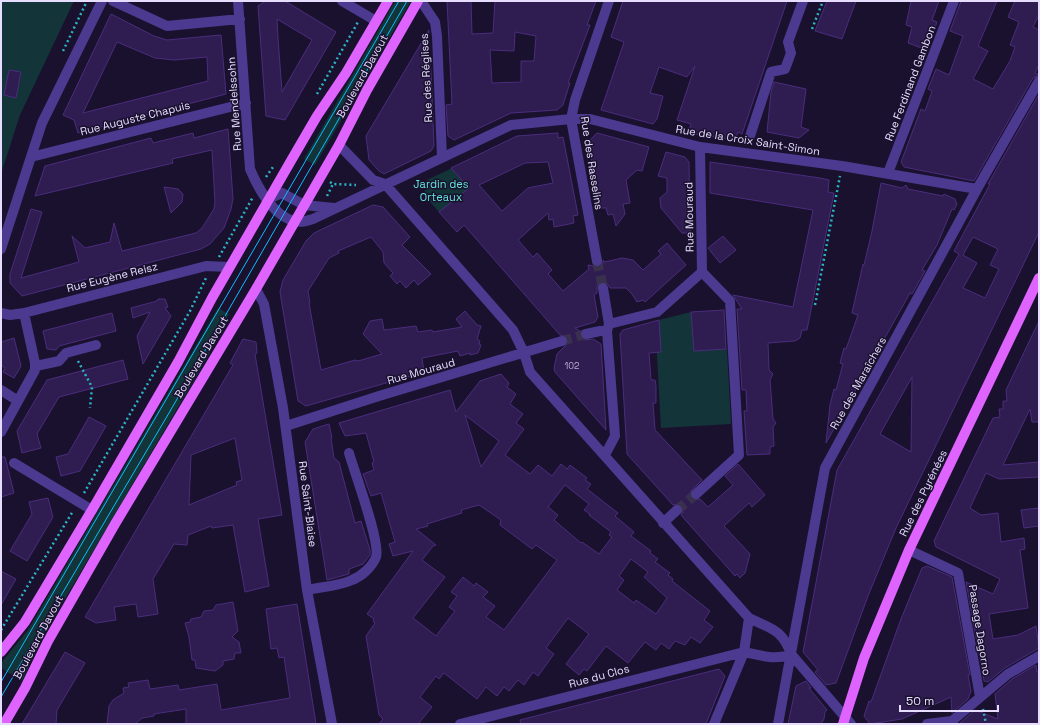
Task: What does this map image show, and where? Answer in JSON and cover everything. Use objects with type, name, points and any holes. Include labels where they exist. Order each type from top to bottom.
[{"type":"main road","name":"Boulevard Davout","points":[[1,652],[25,622],[92,510],[178,362],[229,267],[317,116],[346,73],[388,1]]},
{"type":"main road","name":"Boulevard Davout","points":[[4,724],[25,688],[48,641],[111,530],[256,289],[339,145],[367,90],[420,1]]},
{"type":"main road","name":"Rue des Pyrénées","points":[[846,721],[864,658],[909,550],[1039,278]]},
{"type":"street","points":[[1,249],[42,123],[102,1]]},
{"type":"street","points":[[113,1],[167,26],[240,19]]},
{"type":"street","name":"Rue Mendelssohn","points":[[238,1],[250,169],[255,180],[277,211],[294,221]]},
{"type":"street","points":[[342,1],[376,21]]},
{"type":"street","name":"Rue des Réglises","points":[[420,1],[435,22],[437,36],[442,157]]},
{"type":"street","name":"Rue des Rasselins","points":[[597,262],[571,119],[575,100],[609,1]]},
{"type":"street","points":[[750,136],[770,72],[785,69],[791,54],[788,42],[803,1]]},
{"type":"street","name":"Rue Ferdinand Gambon","points":[[888,173],[954,1]]},
{"type":"street","name":"Rue des Maraîchers","points":[[778,724],[825,468],[1039,81]]},
{"type":"street","name":"Rue Auguste Chapuis","points":[[31,157],[246,103]]},
{"type":"street","name":"Rue de la Croix Saint-Simon","points":[[294,221],[303,222],[336,209],[385,184],[511,125],[571,119],[590,119],[700,147],[842,166],[978,189]]},
{"type":"street","points":[[339,145],[374,180],[385,184],[513,330],[524,353],[530,372],[749,618],[781,634],[786,640],[791,654],[846,721]]},
{"type":"street","name":"Rue Mouraud","points":[[700,147],[702,272]]},
{"type":"street","points":[[269,199],[282,193],[304,205],[336,209]]},
{"type":"street","name":"Rue Eugène Reisz","points":[[1,313],[10,315],[24,313],[206,266],[229,267]]},
{"type":"street","points":[[586,334],[657,312],[702,272],[730,302],[739,455],[696,494]]},
{"type":"street","points":[[603,288],[609,339],[614,436],[605,455]]},
{"type":"street","name":"Rue Saint-Blaise","points":[[256,289],[264,304],[286,426],[307,590],[332,724]]},
{"type":"street","points":[[1,432],[36,366],[24,313]]},
{"type":"street","name":"Rue Mouraud","points":[[286,426],[379,396],[562,341]]},
{"type":"street","points":[[36,366],[59,361],[66,353],[96,345]]},
{"type":"street","points":[[1,390],[18,400]]},
{"type":"street","points":[[307,590],[352,581],[362,575],[376,556],[377,547],[370,520],[349,453]]},
{"type":"street","points":[[14,463],[92,510]]},
{"type":"street","points":[[663,523],[677,510]]},
{"type":"street","name":"Passage Dagorno","points":[[909,550],[958,572],[980,697]]},
{"type":"street","points":[[714,724],[744,652],[749,618]]},
{"type":"street","points":[[744,652],[777,658],[791,654]]},
{"type":"street","name":"Rue du Clos","points":[[460,724],[497,719],[744,652]]},
{"type":"street","points":[[926,724],[952,721],[1008,674],[1039,656]]},
{"type":"path","points":[[812,29],[822,1]]},
{"type":"path","points":[[313,100],[363,14]]},
{"type":"path","points":[[268,174],[274,165]]},
{"type":"path","points":[[815,305],[842,166]]},
{"type":"path","points":[[325,179],[333,184],[356,185],[361,190]]},
{"type":"path","points":[[325,200],[333,184]]},
{"type":"path","points":[[219,256],[254,195]]},
{"type":"path","points":[[80,499],[190,311],[197,293],[208,275]]},
{"type":"path","points":[[73,351],[92,387],[90,408]]},
{"type":"path","points":[[1,630],[76,506]]},
{"type":"green space","points":[[1,1],[74,1],[20,115],[1,174]]},
{"type":"green space","points":[[395,1],[411,1],[315,165],[304,159]]},
{"type":"green space","name":"Jardin des Orteaux","points":[[452,168],[472,191],[456,199],[439,212],[424,195],[427,180]]},
{"type":"green space","points":[[218,308],[229,314],[207,351],[210,353],[43,636],[22,681],[1,668],[1,663],[28,630]]},
{"type":"green space","points":[[691,312],[694,351],[727,349],[731,424],[661,428],[655,321]]},
{"type":"building","points":[[266,1],[285,1],[336,32],[285,120],[266,116],[258,6]],"holes":[[[277,19],[312,40],[282,92]]]},
{"type":"building","points":[[447,1],[471,1],[472,34],[493,33],[495,1],[596,1],[587,25],[590,25],[568,83],[570,83],[563,105],[557,110],[511,113],[454,140],[448,136],[446,105],[452,104]],"holes":[[[515,32],[536,36],[534,61],[521,61],[521,82],[492,83],[490,50],[514,51]]]},
{"type":"building","points":[[623,1],[787,1],[742,134],[738,132],[735,140],[688,133],[691,124],[677,120],[695,66],[687,77],[659,67],[650,93],[663,96],[657,119],[653,124],[601,110],[624,42],[611,37]]},
{"type":"building","points":[[827,1],[856,1],[842,39],[815,31]]},
{"type":"building","points":[[911,1],[939,1],[932,20],[937,22],[927,50],[908,43],[912,27],[906,25]]},
{"type":"building","points":[[961,1],[997,1],[978,46],[988,51],[973,79],[993,89],[1010,61],[1015,47],[1010,45],[1019,22],[1008,17],[1015,1],[1039,1],[1039,15],[1033,27],[1039,30],[1039,65],[1035,73],[1039,75],[1033,78],[974,181],[904,167],[901,162],[921,109],[925,111],[932,91],[928,89],[936,69],[949,75],[963,36],[950,31]]},
{"type":"building","points":[[111,14],[154,36],[167,40],[221,35],[226,94],[78,133],[74,120],[63,115]],"holes":[[[117,42],[155,58],[174,60],[207,57],[208,81],[83,113]]]},
{"type":"building","points":[[429,30],[425,58],[429,58],[431,71],[434,146],[431,151],[384,174],[379,171],[369,160],[366,136]]},
{"type":"building","points":[[9,70],[21,72],[16,98],[4,95]]},
{"type":"building","points":[[774,82],[806,89],[801,127],[809,130],[799,138],[767,132],[771,92]]},
{"type":"building","points":[[1039,94],[1039,232],[896,528],[868,596],[836,683],[826,685],[815,672],[818,670],[803,652],[837,470],[959,254],[954,251],[990,184],[988,184]],"holes":[[[973,237],[998,249],[990,265],[999,269],[985,298],[963,288],[977,263],[963,255]],[[912,377],[911,452],[880,434]]]},
{"type":"building","points":[[228,129],[233,199],[224,228],[210,244],[201,249],[22,296],[10,283],[10,274],[31,209],[42,212],[21,278],[79,262],[72,236],[85,248],[110,242],[114,223],[122,251],[196,233],[202,228],[214,209],[215,202],[212,150],[172,159],[173,163],[35,196],[45,166],[151,138],[153,143],[193,133],[194,138]]},
{"type":"building","points":[[558,133],[558,138],[563,137],[578,215],[573,216],[574,223],[554,227],[553,219],[549,220],[548,213],[518,240],[533,257],[537,253],[552,270],[548,274],[563,291],[589,269],[588,265],[599,267],[603,264],[603,260],[605,262],[622,258],[633,260],[643,270],[661,254],[658,251],[667,243],[686,265],[645,302],[643,300],[637,302],[626,288],[610,288],[606,282],[599,283],[597,286],[597,293],[594,295],[598,317],[595,322],[575,328],[580,331],[580,336],[584,340],[593,339],[601,344],[606,430],[555,372],[554,368],[557,354],[568,343],[567,337],[560,335],[464,225],[457,232],[439,212],[469,188],[451,168],[517,136]],"holes":[[[548,162],[553,183],[528,188],[502,211],[479,185],[525,163]]]},
{"type":"building","points":[[597,133],[649,147],[642,171],[637,170],[626,180],[630,203],[623,204],[625,214],[616,226],[613,214],[608,215],[606,208],[601,208],[588,142]]},
{"type":"building","points":[[666,152],[685,157],[689,162],[690,233],[682,233],[661,208],[660,198],[667,192],[667,178],[658,176]]},
{"type":"building","points":[[710,162],[829,180],[828,192],[834,193],[807,330],[802,330],[800,338],[795,341],[768,343],[769,370],[773,374],[770,380],[773,419],[776,423],[773,427],[774,446],[770,447],[770,454],[747,455],[744,411],[747,411],[746,390],[742,390],[737,309],[742,309],[733,295],[793,307],[813,210],[710,193]]},
{"type":"building","points":[[881,183],[902,188],[906,185],[908,189],[943,196],[944,194],[955,199],[957,204],[954,210],[952,209],[937,245],[922,270],[925,271],[912,294],[910,293],[826,443],[830,405],[843,364],[840,363],[844,348],[846,349],[858,315],[852,313],[872,231]]},
{"type":"building","points":[[164,187],[178,189],[183,194],[182,202],[171,213]]},
{"type":"building","points":[[373,205],[383,207],[410,237],[402,245],[431,274],[418,285],[414,280],[406,288],[400,281],[397,284],[390,276],[393,273],[384,263],[383,252],[371,237],[338,251],[339,253],[329,258],[308,291],[321,370],[382,354],[363,334],[370,321],[382,319],[384,330],[416,326],[418,332],[432,330],[433,332],[462,327],[456,319],[465,311],[477,325],[481,326],[477,339],[480,341],[479,344],[481,345],[478,353],[470,355],[470,353],[460,356],[458,351],[422,358],[424,372],[306,406],[298,401],[280,292],[283,280],[306,241],[314,233]]},
{"type":"building","points":[[723,236],[736,250],[720,263],[708,248]]},
{"type":"building","points":[[158,299],[165,299],[168,307],[165,308],[171,316],[143,364],[137,336],[150,312],[133,318],[131,308],[157,301]]},
{"type":"building","points":[[724,310],[726,349],[694,351],[691,312]]},
{"type":"building","points":[[112,313],[116,331],[59,346],[56,350],[47,349],[43,331]]},
{"type":"building","points":[[659,320],[661,352],[649,353],[651,380],[655,380],[656,386],[656,403],[653,403],[655,430],[702,480],[690,492],[691,498],[694,500],[700,499],[708,507],[733,485],[725,476],[738,464],[765,495],[752,507],[749,503],[724,526],[750,554],[745,573],[740,578],[737,574],[735,576],[681,515],[683,512],[682,506],[679,504],[673,505],[627,454],[620,334],[623,330]]},
{"type":"building","points":[[1039,321],[1039,422],[1032,422],[1030,409],[1003,465],[1039,462],[1039,477],[999,479],[986,473],[970,508],[981,515],[998,513],[1001,542],[1024,538],[1025,549],[1020,550],[1028,608],[989,614],[993,639],[1018,635],[1036,626],[1039,648],[1005,668],[988,682],[984,681],[966,582],[993,594],[1000,579],[936,547],[934,541],[993,418],[1000,417],[999,409],[1003,409],[1003,401],[1007,401],[1006,390]]},
{"type":"building","points":[[14,338],[21,366],[14,378],[3,372],[5,368],[1,365],[1,342]]},
{"type":"building","points":[[243,339],[256,342],[257,353],[255,354],[282,515],[258,519],[269,586],[245,592],[233,525],[212,528],[211,526],[188,535],[187,545],[174,544],[153,579],[158,614],[138,617],[136,604],[114,607],[116,620],[96,623],[85,617],[233,365],[230,363]],"holes":[[[235,438],[242,480],[236,482],[237,485],[189,505],[191,455]]]},
{"type":"building","points":[[123,360],[128,379],[59,397],[37,434],[41,448],[22,453],[17,431],[47,380]]},
{"type":"building","points":[[501,374],[509,383],[507,387],[516,394],[510,404],[523,414],[516,423],[524,429],[505,455],[530,474],[538,465],[552,476],[561,464],[567,469],[570,465],[587,478],[585,480],[591,484],[587,489],[618,513],[615,516],[634,532],[631,536],[651,551],[650,553],[658,559],[655,562],[670,573],[668,575],[673,579],[672,581],[710,611],[704,620],[713,627],[700,643],[691,637],[685,645],[675,641],[669,649],[661,643],[656,650],[645,642],[628,663],[606,646],[587,671],[584,669],[579,675],[566,664],[589,634],[568,618],[546,648],[554,654],[538,676],[533,672],[524,685],[518,680],[509,691],[504,687],[497,696],[486,687],[477,699],[444,673],[439,679],[436,676],[420,697],[432,707],[418,724],[379,724],[383,719],[379,715],[366,636],[375,623],[373,621],[374,619],[367,614],[413,551],[393,556],[389,544],[395,542],[381,493],[371,496],[363,474],[374,470],[372,463],[374,462],[366,433],[345,436],[339,423],[450,390],[456,412],[480,381]],"holes":[[[465,415],[499,441],[481,467]],[[565,485],[589,504],[584,510],[611,532],[609,535],[612,537],[599,554],[582,542],[581,543],[554,520],[558,515],[548,507]],[[479,505],[501,520],[500,525],[532,549],[536,545],[557,560],[504,630],[486,617],[495,606],[483,597],[488,592],[476,583],[474,586],[463,577],[451,592],[457,596],[449,607],[455,611],[436,636],[413,618],[445,577],[422,560],[433,546],[436,545],[416,529],[462,513],[461,510]],[[631,559],[648,572],[644,577],[667,598],[656,614],[636,600],[634,603],[617,590],[624,580],[619,576]]]},
{"type":"building","points":[[89,417],[106,426],[80,471],[61,476],[56,457],[68,454]]},
{"type":"building","points":[[329,424],[334,458],[339,462],[355,523],[361,521],[370,550],[370,555],[363,564],[349,569],[349,574],[327,580],[305,442],[313,429]]},
{"type":"building","points":[[1,457],[5,457],[14,493],[1,497]]},
{"type":"building","points":[[48,498],[53,517],[27,561],[10,551],[32,514],[29,502]]},
{"type":"building","points":[[1039,508],[1039,526],[1024,528],[1021,510]]},
{"type":"building","points":[[927,566],[952,577],[970,675],[968,675],[971,691],[968,699],[952,713],[951,697],[902,719],[870,724],[864,716],[869,701],[871,702],[901,619],[922,568]]},
{"type":"building","points":[[1,571],[16,579],[1,605]]},
{"type":"building","points":[[233,602],[238,631],[232,637],[239,642],[241,653],[235,653],[234,659],[223,661],[223,665],[215,671],[196,668],[195,660],[192,660],[189,637],[185,623],[190,622],[191,619],[201,617],[204,611],[213,610],[216,605]]},
{"type":"building","points":[[297,604],[316,724],[186,724],[186,709],[154,714],[154,716],[142,718],[135,724],[107,724],[109,706],[113,700],[124,693],[123,688],[129,687],[128,683],[148,680],[150,689],[178,685],[179,690],[217,684],[221,710],[290,698],[284,657],[279,658],[277,648],[271,649],[266,609]]},
{"type":"building","points":[[65,652],[85,663],[57,710],[56,724],[22,724]]},
{"type":"building","points":[[1036,665],[1037,672],[1039,672],[1039,724],[959,724],[975,710],[998,719],[995,694],[1012,679]]},
{"type":"building","points":[[719,669],[725,676],[706,724],[521,724],[520,720]]},
{"type":"building","points":[[806,681],[811,688],[809,688],[827,710],[825,712],[824,719],[821,724],[788,724],[796,686]]},
{"type":"tunnel","points":[[597,261],[603,288]]},
{"type":"tunnel","points":[[562,341],[586,334]]},
{"type":"tunnel","points":[[677,510],[696,494]]},
{"type":"tram line","points":[[1,682],[399,1]]},
{"type":"tram line","points":[[1,697],[169,413],[407,1]]}]
